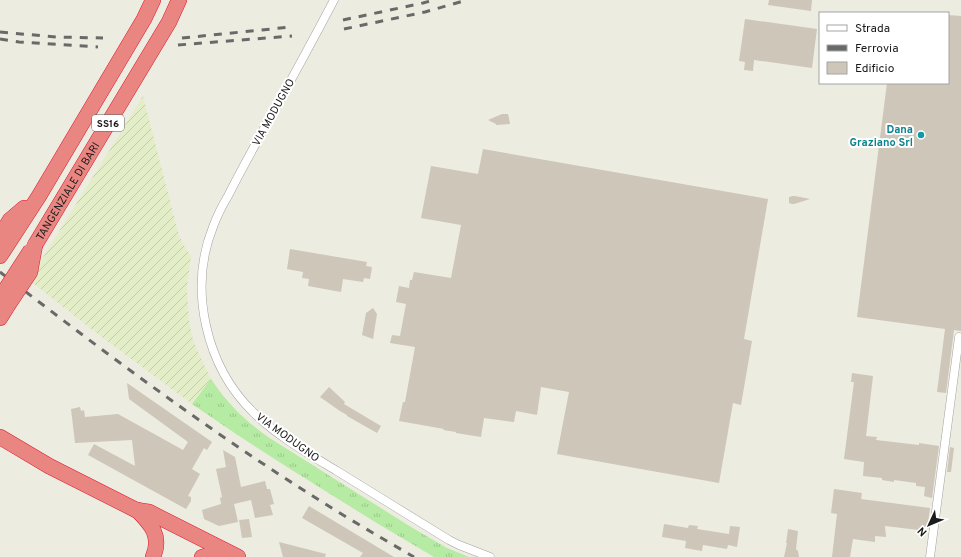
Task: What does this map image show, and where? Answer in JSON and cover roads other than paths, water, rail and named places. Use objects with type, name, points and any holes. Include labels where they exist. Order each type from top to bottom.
[{"type":"highway","name":"TANGENZIALE DI BARI","points":[[0,256],[38,196],[144,19],[153,0]]},
{"type":"highway","name":"TANGENZIALE DI BARI","points":[[0,318],[4,301],[35,245],[165,29],[179,0]]},
{"type":"highway","points":[[0,236],[10,220],[38,196]]},
{"type":"highway","points":[[0,437],[49,466],[136,510],[148,521],[155,533],[157,545],[153,557]]},
{"type":"highway","points":[[0,448],[49,466]]},
{"type":"highway","points":[[136,510],[148,512],[238,557]]},
{"type":"highway","points":[[202,557],[207,555],[217,555],[222,557]]},
{"type":"street","name":"VIA MODUGNO","points":[[334,0],[236,179],[212,228],[207,247],[202,279],[204,314],[210,341],[222,369],[233,388],[244,404],[264,422],[316,458],[449,540],[490,557]]},
{"type":"street","points":[[930,557],[959,337]]},
{"type":"railway","points":[[343,20],[434,0]]},
{"type":"railway","points":[[344,29],[425,12],[467,0]]},
{"type":"railway","points":[[182,38],[291,27]]},
{"type":"railway","points":[[0,32],[56,37],[103,38]]},
{"type":"railway","points":[[178,45],[292,36]]},
{"type":"railway","points":[[0,39],[19,42],[98,47]]},
{"type":"railway","points":[[0,272],[113,358],[229,441],[321,501],[414,557]]},
{"type":"place","name":"Dana Graziano Srl","points":[[921,135]]}]
